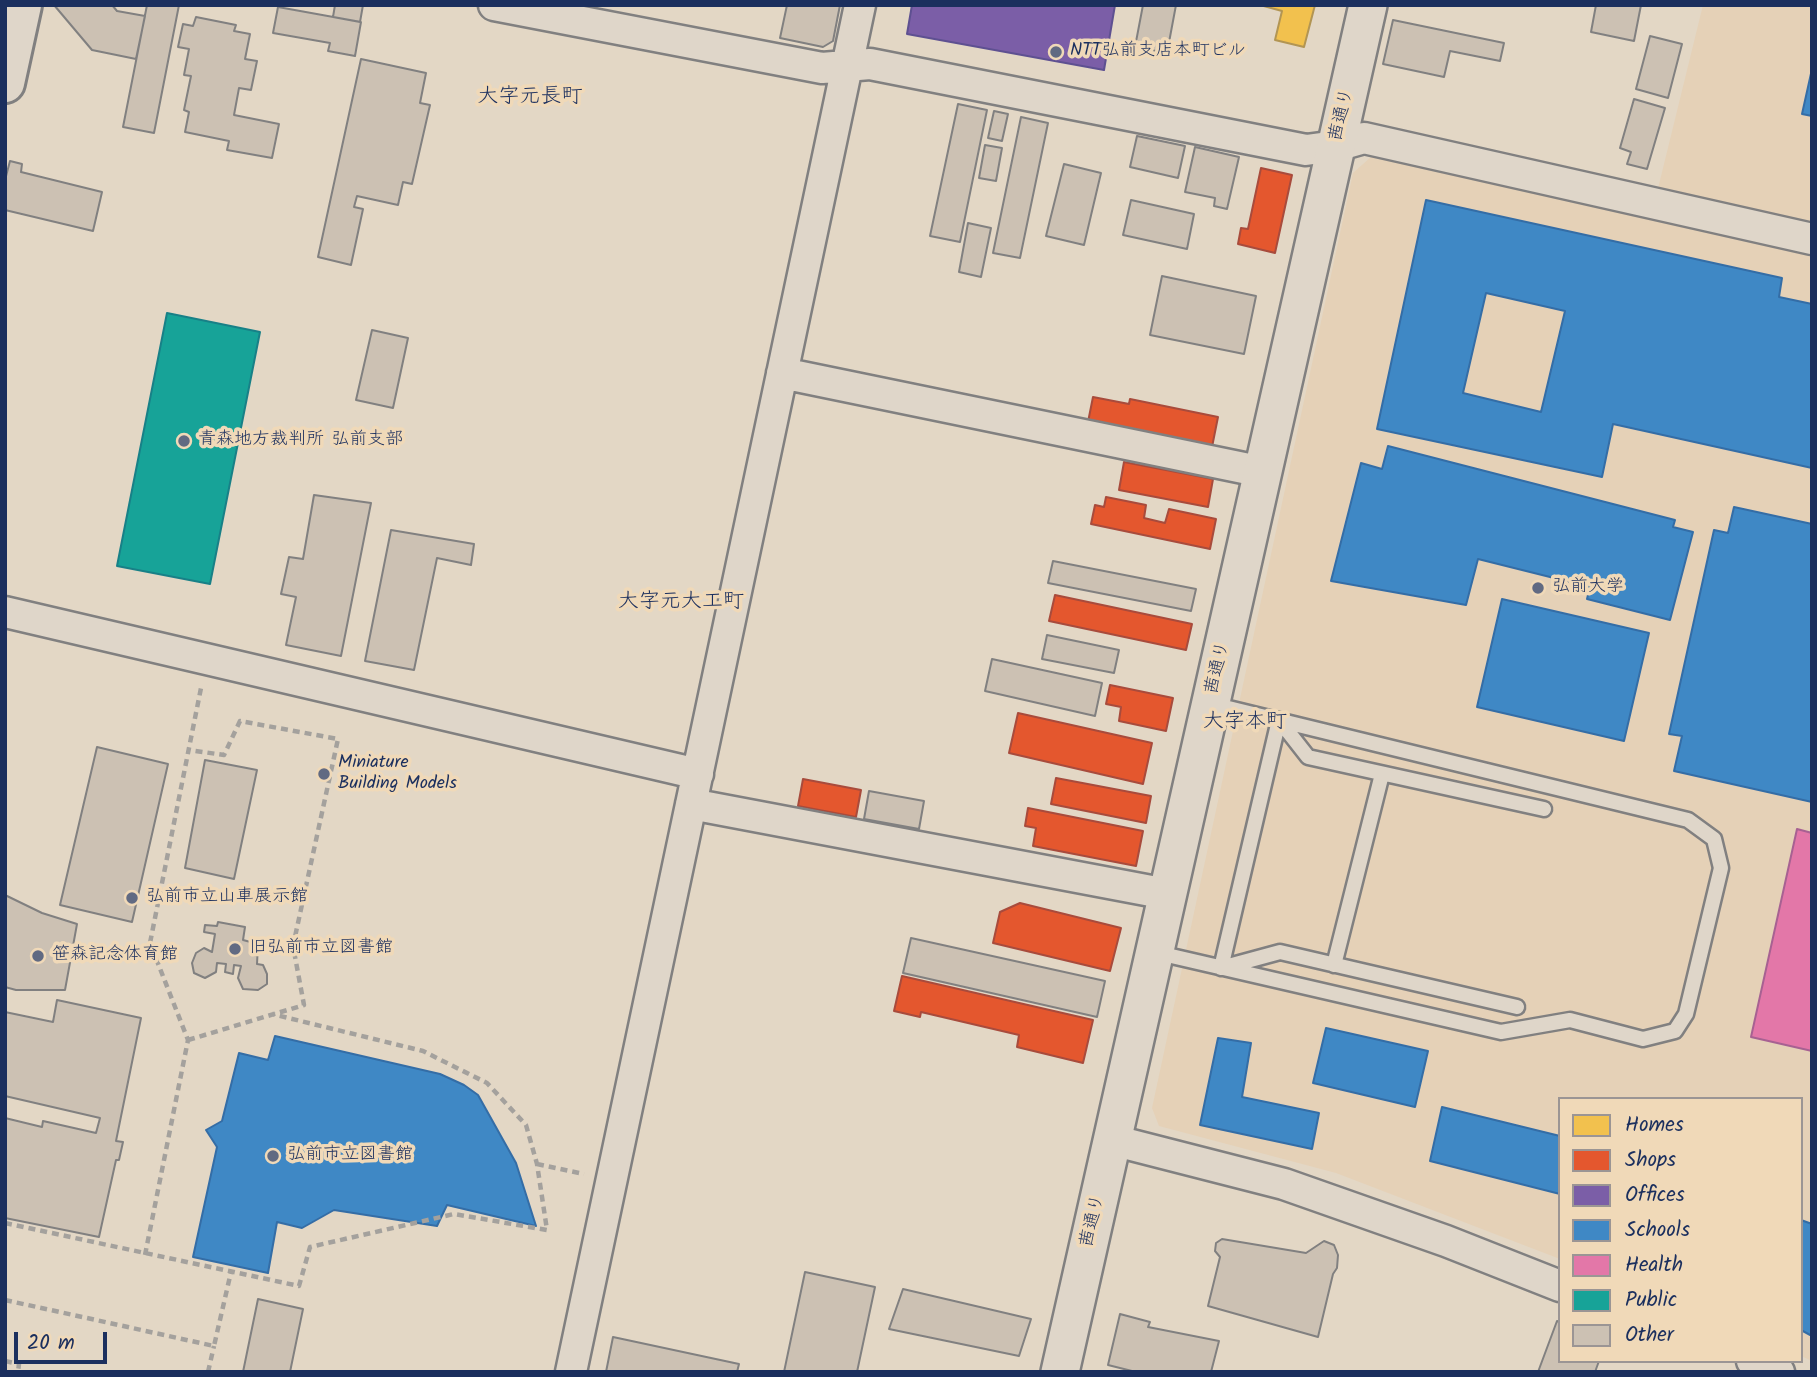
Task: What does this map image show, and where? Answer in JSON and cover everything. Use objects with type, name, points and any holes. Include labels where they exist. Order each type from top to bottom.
[{"type":"main road","points":[[5,83],[22,5]]},
{"type":"street","points":[[495,5],[822,68],[870,64],[1306,150],[1336,146],[1364,138],[1812,239]]},
{"type":"street","points":[[571,1372],[860,5]]},
{"type":"street","name":"茜通り","points":[[1060,1372],[1368,5]]},
{"type":"street","points":[[782,373],[1263,472]]},
{"type":"street","points":[[5,612],[698,774]]},
{"type":"street","points":[[691,804],[1167,894]]},
{"type":"street","points":[[1112,1140],[1284,1184],[1446,1241],[1558,1285]]},
{"type":"street","points":[[1757,1363],[1779,1372]]},
{"type":"lane","points":[[1154,952],[1501,1032],[1570,1020],[1643,1039],[1675,1031],[1686,1014],[1721,868],[1714,839],[1688,820],[1211,704]]},
{"type":"lane","points":[[1279,720],[1308,757],[1544,809]]},
{"type":"lane","points":[[1221,968],[1279,720]]},
{"type":"lane","points":[[1334,965],[1382,774]]},
{"type":"lane","points":[[1221,968],[1280,952],[1517,1007]]},
{"type":"path","points":[[145,1255],[188,1040],[150,943],[206,660]]},
{"type":"path","points":[[188,1040],[304,1005],[293,946],[338,739],[240,721],[224,755],[189,750]]},
{"type":"path","points":[[5,1223],[299,1286],[310,1247],[454,1214],[547,1230],[537,1164],[526,1125],[487,1083],[423,1051],[272,1014]]},
{"type":"path","points":[[537,1164],[612,1179]]},
{"type":"path","points":[[208,1372],[231,1272]]},
{"type":"path","points":[[5,1300],[214,1346]]},
{"type":"path","points":[[5,1361],[19,1364],[18,1372]]},
{"type":"shaded area","name":"弘前大学","points":[[1703,5],[1812,5],[1812,1361],[1803,1357],[1803,1097],[1558,1097],[1558,1258],[1336,1173],[1159,1126],[1152,1108],[1353,173],[1372,156],[1651,217]]},
{"type":"building: Homes","points":[[1260,5],[1315,5],[1304,47],[1275,40],[1282,11]]},
{"type":"building: Shops","points":[[1261,168],[1292,175],[1275,253],[1238,244],[1241,228],[1248,229]]},
{"type":"building: Shops","points":[[1093,397],[1129,404],[1130,399],[1218,417],[1212,447],[1088,422]]},
{"type":"building: Shops","points":[[1124,462],[1213,479],[1208,507],[1119,490]]},
{"type":"building: Shops","points":[[1106,497],[1146,505],[1144,518],[1165,523],[1169,509],[1216,519],[1210,549],[1091,524],[1095,505],[1104,507]]},
{"type":"building: Shops","points":[[1055,595],[1192,624],[1186,650],[1049,621]]},
{"type":"building: Shops","points":[[1110,685],[1173,698],[1166,731],[1119,721],[1121,707],[1106,704]]},
{"type":"building: Shops","points":[[1018,713],[1152,743],[1143,784],[1009,753]]},
{"type":"building: Shops","points":[[1056,778],[1151,796],[1146,823],[1051,804]]},
{"type":"building: Shops","points":[[803,779],[861,790],[856,817],[798,806]]},
{"type":"building: Shops","points":[[1028,808],[1143,831],[1136,866],[1033,846],[1036,828],[1025,826]]},
{"type":"building: Shops","points":[[1020,903],[1121,928],[1110,971],[993,943],[1000,912]]},
{"type":"building: Shops","points":[[902,976],[1093,1020],[1083,1063],[1017,1047],[1019,1035],[921,1012],[920,1017],[894,1011]]},
{"type":"building: Offices","name":"NTT弘前支店本町ビル","points":[[912,5],[1115,5],[1104,70],[907,34]]},
{"type":"building: Schools","points":[[1812,69],[1812,116],[1802,114]]},
{"type":"building: Schools","points":[[1426,200],[1782,278],[1779,297],[1812,304],[1812,468],[1613,424],[1602,477],[1377,429]],"holes":[[[1486,293],[1565,311],[1541,412],[1463,393]]]},
{"type":"building: Schools","points":[[1388,446],[1675,520],[1673,527],[1693,532],[1670,620],[1587,599],[1590,587],[1478,559],[1466,605],[1331,581],[1361,463],[1382,469]]},
{"type":"building: Schools","points":[[1734,507],[1812,524],[1812,802],[1674,771],[1682,736],[1669,734],[1714,530],[1728,533]]},
{"type":"building: Schools","points":[[1502,599],[1649,633],[1624,741],[1477,707]]},
{"type":"building: Schools","points":[[1326,1028],[1428,1051],[1415,1107],[1313,1083]]},
{"type":"building: Schools","points":[[275,1036],[440,1074],[478,1095],[516,1163],[536,1226],[447,1205],[437,1226],[334,1210],[302,1228],[277,1222],[268,1273],[193,1257],[217,1147],[206,1130],[222,1121],[239,1053],[268,1060]]},
{"type":"building: Schools","points":[[1218,1038],[1251,1043],[1242,1097],[1319,1113],[1312,1149],[1200,1125]]},
{"type":"building: Schools","points":[[1442,1107],[1558,1136],[1558,1193],[1430,1161]]},
{"type":"building: Schools","points":[[1803,1221],[1812,1224],[1812,1336],[1803,1331]]},
{"type":"building: Health","points":[[1797,829],[1812,833],[1812,1051],[1751,1037]]},
{"type":"building: Public","points":[[167,313],[260,332],[210,584],[117,566]]},
{"type":"building: Other","points":[[54,5],[112,5],[117,11],[145,16],[136,59],[92,50]]},
{"type":"building: Other","points":[[147,5],[179,5],[154,133],[123,127]]},
{"type":"building: Other","points":[[335,5],[363,5],[360,22],[333,17]]},
{"type":"building: Other","points":[[787,5],[840,5],[833,41],[823,47],[780,38]]},
{"type":"building: Other","points":[[1143,5],[1176,5],[1167,53],[1135,47]]},
{"type":"building: Other","points":[[1596,5],[1641,5],[1634,41],[1591,32]]},
{"type":"building: Other","points":[[278,7],[361,22],[355,56],[328,51],[330,43],[273,33]]},
{"type":"building: Other","points":[[196,17],[236,25],[234,31],[250,34],[245,59],[257,61],[251,90],[239,88],[234,115],[279,124],[272,158],[227,150],[229,141],[185,132],[189,112],[184,110],[191,76],[184,75],[189,49],[178,47],[183,24],[193,26]]},
{"type":"building: Other","points":[[1393,20],[1504,43],[1500,61],[1450,51],[1444,77],[1383,64]]},
{"type":"building: Other","points":[[1650,36],[1682,44],[1668,98],[1636,89]]},
{"type":"building: Other","points":[[361,59],[426,73],[420,103],[430,105],[412,184],[403,182],[398,205],[357,196],[354,207],[363,209],[351,265],[318,257]]},
{"type":"building: Other","points":[[1634,99],[1665,108],[1647,169],[1627,164],[1631,152],[1620,148]]},
{"type":"building: Other","points":[[958,104],[987,110],[960,242],[930,236]]},
{"type":"building: Other","points":[[994,111],[1008,114],[1002,141],[988,138]]},
{"type":"building: Other","points":[[1021,117],[1048,123],[1020,258],[993,253]]},
{"type":"building: Other","points":[[1137,136],[1185,146],[1178,178],[1130,167]]},
{"type":"building: Other","points":[[985,145],[1002,148],[996,181],[979,178]]},
{"type":"building: Other","points":[[1195,147],[1239,157],[1227,209],[1214,206],[1215,198],[1185,192]]},
{"type":"building: Other","points":[[10,161],[22,164],[21,172],[102,192],[93,231],[5,210],[5,180]]},
{"type":"building: Other","points":[[1064,164],[1101,173],[1084,245],[1046,236]]},
{"type":"building: Other","points":[[1131,200],[1194,214],[1187,249],[1123,235]]},
{"type":"building: Other","points":[[968,223],[991,228],[981,277],[959,272]]},
{"type":"building: Other","points":[[1162,276],[1256,296],[1244,354],[1150,335]]},
{"type":"building: Other","points":[[372,330],[408,338],[393,408],[356,400]]},
{"type":"building: Other","points":[[314,495],[371,503],[341,656],[286,645],[296,597],[281,594],[289,557],[303,559]]},
{"type":"building: Other","points":[[391,530],[474,544],[471,565],[437,558],[414,670],[365,661]]},
{"type":"building: Other","points":[[1053,561],[1196,589],[1191,611],[1048,583]]},
{"type":"building: Other","points":[[1047,635],[1119,650],[1114,673],[1042,659]]},
{"type":"building: Other","points":[[992,659],[1102,683],[1095,716],[985,691]]},
{"type":"building: Other","points":[[97,747],[168,764],[132,922],[60,905]]},
{"type":"building: Other","points":[[205,760],[257,770],[234,879],[185,868]]},
{"type":"building: Other","points":[[869,791],[924,801],[919,829],[864,819]]},
{"type":"building: Other","name":"笹森記念体育館","points":[[5,895],[42,913],[77,924],[65,990],[16,990],[5,987]]},
{"type":"building: Other","points":[[218,922],[245,927],[243,940],[258,944],[257,964],[263,965],[267,984],[258,990],[243,989],[238,978],[241,966],[234,965],[233,974],[225,972],[226,964],[217,963],[216,972],[205,978],[194,973],[192,963],[196,953],[204,948],[212,952],[215,934],[204,932],[205,925],[217,926]]},
{"type":"building: Other","points":[[911,938],[1105,981],[1097,1017],[903,973]]},
{"type":"building: Other","points":[[57,1000],[141,1018],[116,1141],[123,1142],[119,1160],[116,1160],[99,1237],[5,1218],[5,1118],[42,1127],[43,1121],[96,1133],[100,1118],[5,1096],[5,1012],[53,1022]]},
{"type":"building: Other","points":[[1222,1239],[1306,1253],[1324,1241],[1334,1245],[1338,1255],[1337,1268],[1333,1274],[1318,1337],[1208,1306],[1220,1257],[1215,1251],[1216,1243]]},
{"type":"building: Other","points":[[805,1272],[875,1287],[857,1372],[784,1372]]},
{"type":"building: Other","points":[[903,1289],[1031,1319],[1019,1356],[889,1329]]},
{"type":"building: Other","points":[[258,1299],[303,1309],[290,1372],[243,1372]]},
{"type":"building: Other","points":[[1120,1314],[1150,1322],[1148,1327],[1219,1341],[1211,1372],[1136,1372],[1108,1365]]},
{"type":"building: Other","points":[[1557,1321],[1558,1363],[1598,1363],[1595,1372],[1538,1372]]},
{"type":"building: Other","points":[[613,1337],[739,1364],[737,1372],[606,1372]]},
{"type":"place","name":"NTT弘前支店本町ビル","points":[[1056,52]]},
{"type":"place","name":"青森地方裁判所 弘前支部","points":[[184,441]]},
{"type":"place","name":"弘前大学","points":[[1538,588]]},
{"type":"place","name":"Miniature Building Models","points":[[324,774]]},
{"type":"place","name":"弘前市立山車展示館","points":[[132,898]]},
{"type":"place","name":"旧弘前市立図書館","points":[[235,949]]},
{"type":"place","name":"笹森記念体育館","points":[[38,956]]},
{"type":"place","name":"弘前市立図書館","points":[[273,1156]]},
{"type":"district","name":"大字元長町","points":[[530,98]]},
{"type":"district","name":"大字元大工町","points":[[681,603]]},
{"type":"district","name":"大字本町","points":[[1245,723]]}]
